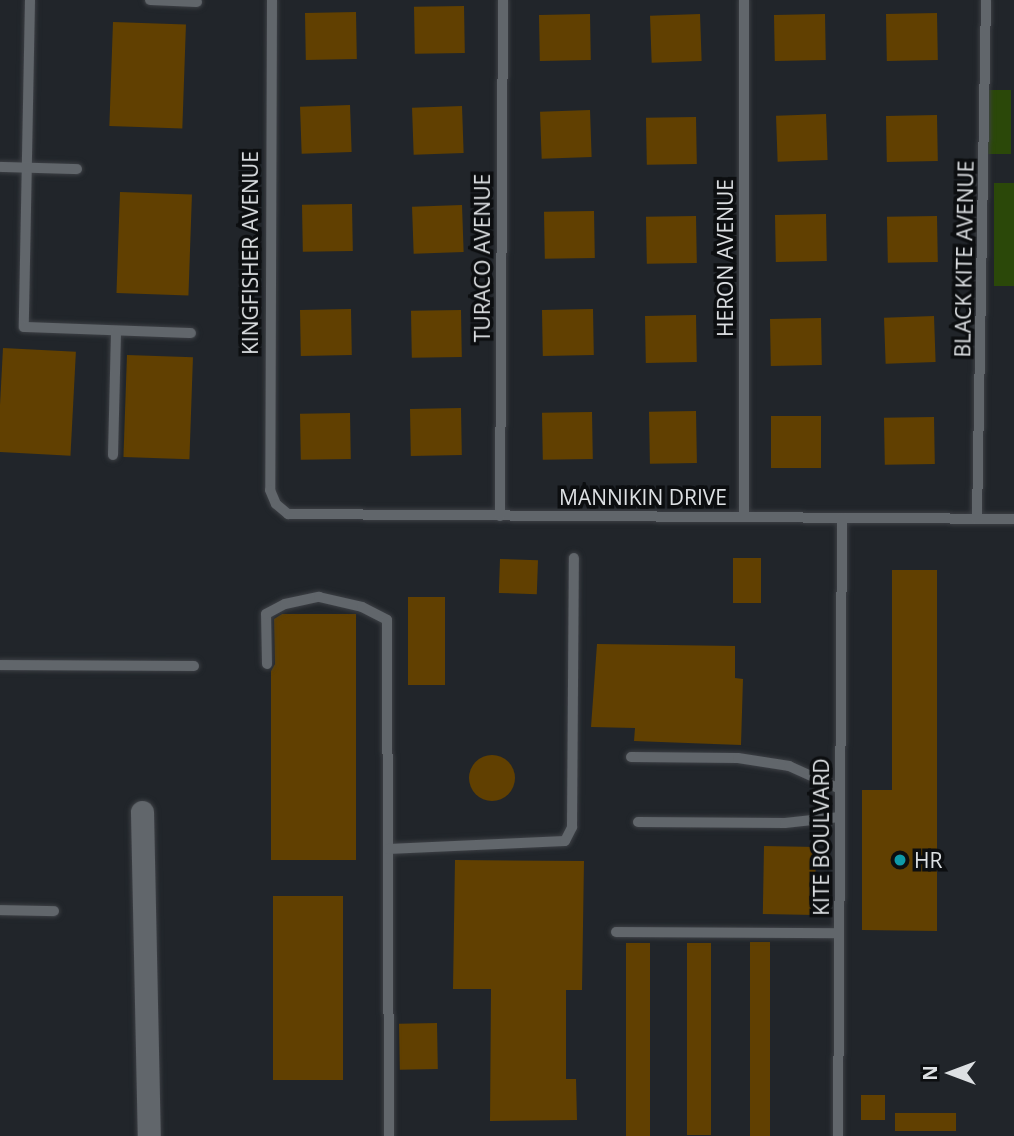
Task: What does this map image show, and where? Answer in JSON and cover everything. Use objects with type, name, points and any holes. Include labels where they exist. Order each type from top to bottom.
[{"type":"street","points":[[142,812],[149,1136]]},
{"type":"lane","points":[[30,0],[24,327],[191,333]]},
{"type":"lane","points":[[150,0],[197,2]]},
{"type":"lane","name":"KINGFISHER AVENUE","points":[[272,0],[270,490],[276,505]]},
{"type":"lane","name":"TURACO AVENUE","points":[[500,516],[503,0]]},
{"type":"lane","name":"HERON AVENUE","points":[[744,0],[744,516]]},
{"type":"lane","name":"BLACK KITE AVENUE","points":[[977,519],[986,0]]},
{"type":"lane","points":[[0,167],[77,169]]},
{"type":"lane","points":[[113,455],[116,331]]},
{"type":"lane","name":"MANNIKIN DRIVE","points":[[276,505],[288,514],[300,516],[1014,519]]},
{"type":"lane","name":"KITE BOULVARD","points":[[838,1136],[842,518]]},
{"type":"lane","points":[[388,849],[565,841],[572,827],[574,558]]},
{"type":"lane","points":[[267,664],[266,614],[285,604],[319,597],[362,607],[387,620],[389,1136]]},
{"type":"lane","points":[[0,664],[194,666]]},
{"type":"lane","points":[[631,757],[738,758],[789,766],[840,789]]},
{"type":"lane","points":[[638,821],[785,823],[840,817]]},
{"type":"lane","points":[[0,910],[54,911]]},
{"type":"lane","points":[[616,932],[839,933]]},
{"type":"green space","points":[[988,90],[1011,90],[1011,154],[988,154]]},
{"type":"green space","points":[[994,183],[1014,183],[1014,286],[994,286]]},
{"type":"building","points":[[464,6],[465,53],[415,54],[414,7]]},
{"type":"building","points":[[356,12],[357,59],[306,60],[305,13]]},
{"type":"building","points":[[937,13],[938,60],[887,61],[886,14]]},
{"type":"building","points":[[590,14],[591,60],[540,61],[539,15]]},
{"type":"building","points":[[700,14],[702,61],[652,63],[650,16]]},
{"type":"building","points":[[825,14],[826,60],[775,61],[774,15]]},
{"type":"building","points":[[113,22],[186,25],[182,128],[109,126]]},
{"type":"building","points":[[350,105],[352,152],[302,154],[300,107]]},
{"type":"building","points":[[462,106],[464,153],[414,155],[412,108]]},
{"type":"building","points":[[590,110],[592,157],[542,159],[540,112]]},
{"type":"building","points":[[826,114],[828,160],[778,162],[776,116]]},
{"type":"building","points":[[937,115],[938,161],[887,162],[886,116]]},
{"type":"building","points":[[696,117],[697,164],[647,165],[646,118]]},
{"type":"building","points":[[120,192],[192,195],[188,295],[116,293]]},
{"type":"building","points":[[352,204],[353,251],[303,252],[302,205]]},
{"type":"building","points":[[462,205],[464,252],[414,254],[412,207]]},
{"type":"building","points":[[594,211],[595,258],[545,259],[544,212]]},
{"type":"building","points":[[826,214],[827,261],[776,262],[775,215]]},
{"type":"building","points":[[696,216],[697,263],[647,264],[646,217]]},
{"type":"building","points":[[937,216],[938,262],[888,263],[887,217]]},
{"type":"building","points":[[351,309],[352,355],[301,356],[300,310]]},
{"type":"building","points":[[593,309],[594,355],[543,356],[542,310]]},
{"type":"building","points":[[461,310],[462,357],[412,358],[411,311]]},
{"type":"building","points":[[696,315],[697,362],[646,363],[645,316]]},
{"type":"building","points":[[934,316],[936,362],[886,364],[884,318]]},
{"type":"building","points":[[821,318],[822,365],[771,366],[770,319]]},
{"type":"building","points":[[3,348],[76,352],[70,456],[0,452]]},
{"type":"building","points":[[127,355],[193,357],[189,459],[123,457]]},
{"type":"building","points":[[461,408],[462,455],[411,456],[410,409]]},
{"type":"building","points":[[696,411],[697,463],[650,464],[649,412]]},
{"type":"building","points":[[592,412],[593,459],[543,460],[542,413]]},
{"type":"building","points":[[350,413],[351,459],[301,460],[300,414]]},
{"type":"building","points":[[771,416],[821,416],[821,468],[771,468]]},
{"type":"building","points":[[934,417],[935,464],[885,465],[884,418]]},
{"type":"building","points":[[733,558],[761,558],[761,603],[733,603]]},
{"type":"building","points":[[500,559],[538,560],[537,594],[499,593]]},
{"type":"building","points":[[892,570],[937,570],[937,931],[862,930],[862,790],[892,790]]},
{"type":"building","points":[[408,597],[445,597],[445,685],[408,685]]},
{"type":"building","points":[[282,614],[356,614],[356,860],[271,860],[271,671],[275,664],[274,619]]},
{"type":"building","points":[[597,644],[735,646],[735,678],[743,679],[741,745],[634,741],[635,728],[591,727]]},
{"type":"building","points":[[492,755],[508,762],[515,778],[508,794],[492,801],[476,794],[469,778],[476,762]]},
{"type":"building","points":[[764,846],[816,847],[815,915],[763,914]]},
{"type":"building","points":[[455,860],[584,861],[582,990],[566,990],[566,1079],[576,1079],[577,1120],[490,1121],[491,989],[453,989]]},
{"type":"building","points":[[273,896],[343,896],[343,1080],[273,1080]]},
{"type":"building","points":[[750,942],[770,942],[770,1136],[750,1136]]},
{"type":"building","points":[[626,943],[650,943],[650,1136],[626,1136]]},
{"type":"building","points":[[687,943],[711,943],[711,1135],[687,1135]]},
{"type":"building","points":[[437,1023],[438,1069],[400,1070],[399,1024]]},
{"type":"building","points":[[861,1095],[885,1095],[885,1120],[861,1120]]},
{"type":"building","points":[[895,1113],[956,1113],[956,1131],[895,1131]]},
{"type":"place","name":"HR","points":[[900,860]]}]
